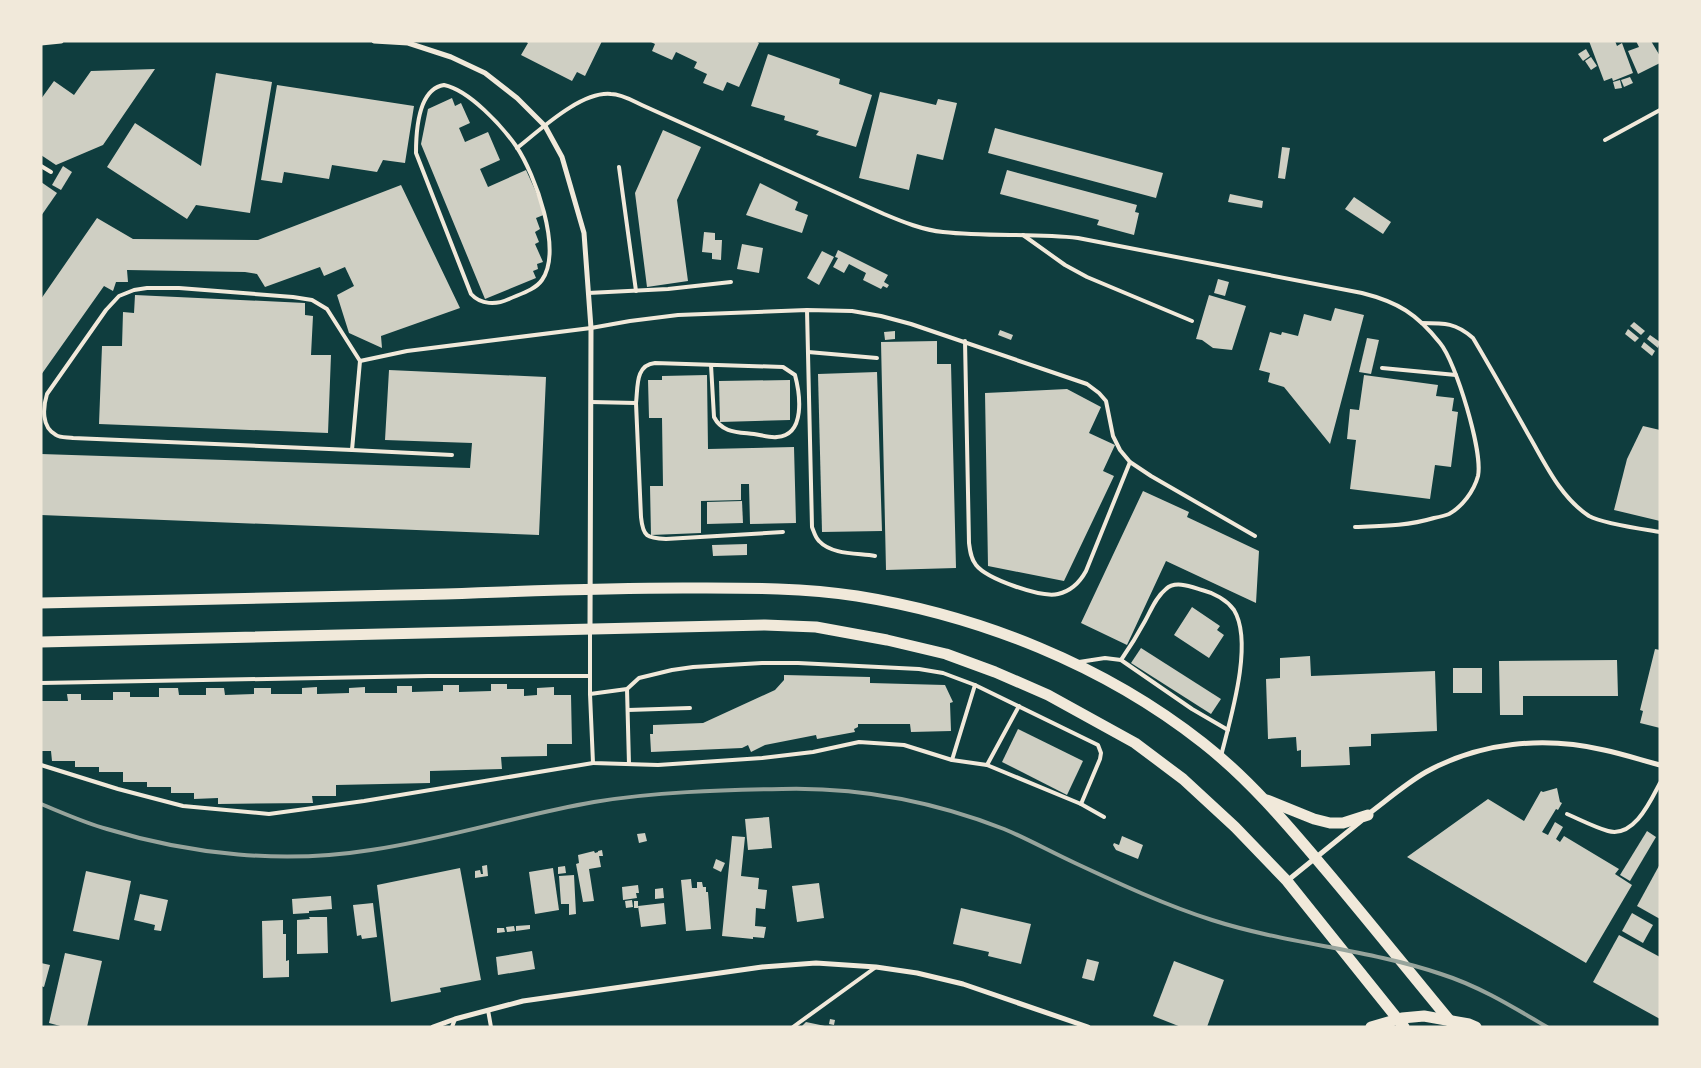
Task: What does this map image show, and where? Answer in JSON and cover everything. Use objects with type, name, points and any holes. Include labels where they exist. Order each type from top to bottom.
[{"type":"main road","points":[[41,603],[591,589],[740,588],[799,590],[856,596],[927,610],[993,629],[1072,663],[1129,691],[1202,742],[1221,758],[1266,800],[1455,1027]]},
{"type":"main road","points":[[41,642],[765,625],[816,627],[887,640],[946,654],[995,672],[1048,695],[1135,743],[1183,779],[1235,826],[1286,881],[1404,1027]]},
{"type":"main road","points":[[1266,800],[1314,819],[1330,823],[1343,823],[1368,815]]},
{"type":"main road","points":[[1371,1026],[1402,1018],[1424,1016],[1476,1027]]},
{"type":"street","points":[[41,43],[61,41]]},
{"type":"street","points":[[374,41],[408,44],[451,57],[485,73],[517,98],[545,126],[562,157],[584,233],[591,328],[590,629]]},
{"type":"street","points":[[1286,881],[1368,815],[1418,778],[1449,761],[1471,753],[1535,742],[1565,743],[1604,750],[1660,765]]},
{"type":"street","points":[[433,1027],[455,1019],[523,1002],[762,967],[816,963],[876,967],[917,973],[963,984],[1088,1027]]},
{"type":"lane","points":[[438,86],[452,87],[479,106],[502,129],[517,148],[546,214],[550,252],[548,268],[541,281],[531,289],[504,301],[491,304],[476,300],[471,294],[416,153],[417,129],[426,96],[438,86]]},
{"type":"lane","points":[[517,148],[577,102],[593,96],[610,94],[644,106],[903,222],[942,232],[1047,234],[1078,238],[1362,293],[1381,298],[1404,308],[1442,344],[1456,375],[1469,413],[1479,461],[1478,475],[1470,496],[1449,514],[1413,524],[1355,528]]},
{"type":"lane","points":[[1605,140],[1660,110]]},
{"type":"lane","points":[[41,166],[51,172]]},
{"type":"lane","points":[[620,167],[636,291]]},
{"type":"lane","points":[[1023,235],[1064,265],[1087,277],[1192,321]]},
{"type":"lane","points":[[588,293],[668,289],[731,282]]},
{"type":"lane","points":[[352,450],[360,361],[327,309],[312,300],[293,297],[179,288],[134,290],[119,296],[106,310],[47,394],[44,407],[44,418],[56,436],[72,438],[452,455]]},
{"type":"lane","points":[[807,310],[812,527],[816,537],[827,547],[876,556]]},
{"type":"lane","points":[[360,361],[407,351],[678,315],[807,310],[852,311],[881,316],[965,342],[1087,384],[1106,401],[1113,436],[1120,450],[1130,462],[1255,536]]},
{"type":"lane","points":[[1422,323],[1454,325],[1464,329],[1473,338],[1560,487],[1579,508],[1592,517],[1660,532]]},
{"type":"lane","points":[[965,342],[969,543],[971,556],[981,571],[995,579],[1045,595],[1058,594],[1069,590],[1080,582],[1130,462]]},
{"type":"lane","points":[[808,352],[876,358]]},
{"type":"lane","points":[[711,365],[714,417],[718,425],[724,429],[777,437],[787,435],[798,421],[798,385],[795,375],[783,367],[656,363],[643,367],[640,373],[636,403],[643,530],[645,534],[654,538],[666,539],[783,532]]},
{"type":"lane","points":[[1382,368],[1456,375]]},
{"type":"lane","points":[[592,402],[636,403]]},
{"type":"lane","points":[[1121,660],[1134,641],[1159,595],[1168,586],[1184,585],[1208,591],[1222,598],[1233,609],[1239,623],[1241,642],[1239,675],[1221,758]]},
{"type":"lane","points":[[590,629],[593,763]]},
{"type":"lane","points":[[1072,663],[1105,658],[1121,660],[1179,701],[1228,730]]},
{"type":"lane","points":[[590,694],[627,689],[639,678],[693,667],[780,663],[919,669],[943,673],[975,685],[1098,745],[1101,753],[1100,759],[1081,804]]},
{"type":"lane","points":[[41,683],[590,676]]},
{"type":"lane","points":[[952,760],[975,685]]},
{"type":"lane","points":[[627,689],[629,764]]},
{"type":"lane","points":[[987,765],[1019,706]]},
{"type":"lane","points":[[628,710],[690,708]]},
{"type":"lane","points":[[41,765],[126,792],[182,806],[269,814],[593,763],[658,765],[762,758],[813,752],[859,742],[904,744],[952,760],[987,765],[1081,804],[1104,817]]},
{"type":"lane","points":[[1567,814],[1610,831],[1619,832],[1628,828],[1637,820],[1648,806],[1660,783]]},
{"type":"lane","points":[[793,1027],[876,967]]},
{"type":"lane","points":[[488,1010],[491,1027]]},
{"type":"lane","points":[[452,1027],[455,1019]]},
{"type":"building","points":[[525,41],[602,41],[585,76],[577,72],[572,81],[521,55],[528,43]]},
{"type":"building","points":[[649,41],[756,41],[759,43],[739,87],[727,82],[723,91],[703,83],[707,74],[694,68],[697,62],[676,52],[672,60],[652,51],[655,44]]},
{"type":"building","points":[[1589,41],[1615,41],[1617,46],[1622,43],[1633,73],[1613,81],[1612,78],[1604,81]]},
{"type":"building","points":[[1636,41],[1651,41],[1660,56],[1660,63],[1638,74],[1628,51],[1639,47]]},
{"type":"building","points":[[1586,49],[1590,56],[1583,61],[1578,54]]},
{"type":"building","points":[[768,54],[840,79],[839,84],[872,95],[856,147],[816,135],[819,131],[784,120],[785,116],[751,106]]},
{"type":"building","points":[[1591,57],[1597,66],[1591,70],[1585,61]]},
{"type":"building","points":[[155,69],[103,145],[56,165],[41,155],[41,99],[54,81],[74,95],[91,71]]},
{"type":"building","points":[[216,73],[272,82],[250,213],[196,205],[187,219],[107,167],[135,123],[201,166]]},
{"type":"building","points":[[1630,77],[1633,83],[1624,87],[1621,80]]},
{"type":"building","points":[[1620,80],[1622,88],[1615,89],[1613,82]]},
{"type":"building","points":[[277,85],[414,106],[405,163],[383,160],[377,172],[332,165],[329,179],[284,172],[282,183],[261,180]]},
{"type":"building","points":[[880,92],[936,105],[938,99],[957,103],[943,160],[917,154],[909,190],[859,178]]},
{"type":"building","points":[[452,98],[455,106],[461,103],[470,123],[459,128],[465,142],[488,132],[500,160],[480,169],[488,187],[526,170],[546,214],[536,218],[540,229],[535,232],[539,242],[535,244],[543,262],[537,264],[538,269],[533,271],[536,278],[485,299],[421,144],[428,109]]},
{"type":"building","points":[[995,128],[1163,173],[1156,198],[988,153]]},
{"type":"building","points":[[663,130],[701,147],[677,200],[688,281],[647,287],[635,193]]},
{"type":"building","points":[[1282,147],[1290,148],[1285,179],[1278,178]]},
{"type":"building","points":[[63,166],[72,172],[61,190],[52,185]]},
{"type":"building","points":[[1007,170],[1137,205],[1135,212],[1139,213],[1134,235],[1097,225],[1099,220],[1000,194]]},
{"type":"building","points":[[41,182],[57,193],[41,216]]},
{"type":"building","points":[[760,183],[798,202],[795,210],[808,215],[802,233],[746,215]]},
{"type":"building","points":[[401,185],[460,308],[381,336],[382,348],[349,333],[337,295],[354,286],[345,267],[324,276],[320,267],[265,287],[257,274],[245,272],[127,270],[128,282],[116,282],[113,291],[104,286],[41,375],[41,299],[97,218],[133,239],[258,240]]},
{"type":"building","points":[[1230,194],[1263,201],[1262,208],[1228,202]]},
{"type":"building","points":[[1354,197],[1391,222],[1383,234],[1345,209]]},
{"type":"building","points":[[704,232],[715,233],[715,240],[722,240],[721,260],[712,259],[712,253],[702,252]]},
{"type":"building","points":[[742,244],[763,248],[759,273],[737,269]]},
{"type":"building","points":[[838,250],[888,275],[884,282],[889,285],[887,288],[883,286],[881,289],[863,280],[866,273],[849,264],[844,273],[833,267],[838,258],[835,257]]},
{"type":"building","points":[[822,251],[834,257],[819,285],[807,278]]},
{"type":"building","points":[[1218,279],[1229,282],[1225,296],[1214,293]]},
{"type":"building","points":[[135,295],[305,303],[305,315],[313,316],[311,355],[331,355],[328,433],[99,424],[102,346],[122,346],[123,312],[134,313]]},
{"type":"building","points":[[1209,295],[1246,306],[1232,350],[1213,348],[1202,340],[1196,339]]},
{"type":"building","points":[[1335,308],[1364,315],[1330,444],[1284,387],[1268,382],[1270,373],[1259,370],[1270,332],[1281,335],[1282,332],[1298,336],[1304,314],[1331,321]]},
{"type":"building","points":[[1634,322],[1645,331],[1641,335],[1630,326]]},
{"type":"building","points":[[1628,329],[1639,338],[1635,342],[1625,334]]},
{"type":"building","points":[[1000,330],[1013,335],[1011,340],[998,335]]},
{"type":"building","points":[[895,331],[895,339],[885,340],[884,332]]},
{"type":"building","points":[[1650,335],[1660,342],[1658,348],[1647,339]]},
{"type":"building","points":[[1367,338],[1379,340],[1371,374],[1359,372]]},
{"type":"building","points":[[937,341],[937,364],[951,364],[956,568],[886,570],[881,342]]},
{"type":"building","points":[[1644,342],[1655,351],[1652,356],[1641,347]]},
{"type":"building","points":[[389,370],[546,377],[539,535],[41,515],[41,454],[470,468],[472,443],[385,440]]},
{"type":"building","points":[[877,372],[882,531],[822,532],[818,374]]},
{"type":"building","points":[[707,375],[708,449],[794,447],[796,523],[750,524],[749,484],[741,484],[741,500],[701,501],[701,533],[651,535],[650,486],[663,486],[662,418],[649,418],[648,380],[662,380],[662,376]]},
{"type":"building","points":[[1364,375],[1438,385],[1436,396],[1454,398],[1452,411],[1458,412],[1451,467],[1435,465],[1430,499],[1350,489],[1356,440],[1347,439],[1350,409],[1359,410]]},
{"type":"building","points":[[790,380],[790,420],[720,422],[719,381]]},
{"type":"building","points":[[1067,389],[1101,407],[1089,433],[1115,445],[1103,471],[1114,476],[1064,581],[988,566],[985,393]]},
{"type":"building","points":[[1643,426],[1660,430],[1660,521],[1614,510],[1627,459]]},
{"type":"building","points":[[1143,491],[1189,512],[1187,517],[1259,551],[1256,603],[1166,561],[1127,645],[1081,623]]},
{"type":"building","points":[[742,501],[743,523],[707,524],[707,502]]},
{"type":"building","points":[[747,544],[747,555],[713,556],[712,545]]},
{"type":"building","points":[[1192,607],[1220,626],[1217,630],[1224,635],[1209,658],[1174,635]]},
{"type":"building","points":[[1141,648],[1221,699],[1211,714],[1131,663]]},
{"type":"building","points":[[1655,649],[1660,650],[1660,728],[1640,723],[1643,711],[1640,710]]},
{"type":"building","points":[[1310,656],[1311,676],[1435,671],[1437,731],[1371,734],[1371,746],[1349,747],[1350,765],[1301,767],[1301,750],[1297,751],[1296,737],[1268,739],[1266,679],[1280,678],[1280,658]]},
{"type":"building","points":[[1617,660],[1618,696],[1523,696],[1523,715],[1500,715],[1499,661]]},
{"type":"building","points":[[1453,668],[1482,668],[1482,693],[1453,693]]},
{"type":"building","points":[[784,675],[870,677],[870,683],[945,685],[953,702],[950,703],[951,731],[911,732],[910,724],[858,724],[858,727],[854,729],[855,732],[817,739],[816,735],[765,745],[751,752],[748,745],[742,748],[651,752],[650,734],[653,734],[653,725],[703,723],[775,690],[784,680]]},
{"type":"building","points":[[491,684],[507,684],[507,689],[524,689],[524,696],[537,695],[537,688],[554,687],[554,695],[571,695],[572,744],[547,744],[547,756],[501,757],[502,769],[430,771],[430,783],[336,785],[336,796],[312,796],[313,803],[218,804],[218,798],[194,799],[194,793],[171,793],[171,787],[147,787],[147,782],[123,782],[123,772],[99,772],[99,767],[75,767],[75,761],[52,761],[51,751],[41,751],[41,701],[68,701],[67,694],[81,694],[81,700],[113,700],[113,692],[130,692],[130,697],[159,697],[159,688],[178,688],[179,695],[206,695],[206,688],[224,688],[225,695],[254,694],[254,688],[271,688],[271,694],[302,694],[302,688],[317,687],[317,694],[349,693],[349,688],[365,687],[365,693],[397,693],[397,686],[412,686],[412,692],[443,691],[443,685],[459,685],[459,692],[491,691]]},
{"type":"building","points":[[1018,729],[1083,761],[1067,795],[1002,762]]},
{"type":"building","points":[[1557,788],[1560,802],[1562,803],[1558,810],[1556,809],[1542,832],[1548,835],[1555,822],[1563,827],[1556,839],[1560,842],[1564,836],[1619,869],[1615,874],[1632,885],[1586,963],[1407,857],[1488,799],[1524,821],[1541,791]]},
{"type":"building","points":[[769,817],[772,848],[748,850],[745,819]]},
{"type":"building","points":[[1647,831],[1656,837],[1630,881],[1620,875]]},
{"type":"building","points":[[645,833],[647,841],[639,843],[637,834]]},
{"type":"building","points":[[732,836],[745,837],[741,876],[759,878],[758,889],[767,890],[765,909],[756,908],[755,926],[766,927],[764,938],[753,937],[753,939],[722,936]]},
{"type":"building","points":[[1122,836],[1143,845],[1138,859],[1116,850],[1113,845],[1114,843],[1119,845]]},
{"type":"building","points":[[602,850],[603,856],[599,856],[601,867],[589,869],[594,901],[583,902],[576,864],[579,863],[578,855],[594,851],[595,853]]},
{"type":"building","points":[[716,859],[725,863],[721,872],[713,868]]},
{"type":"building","points":[[1660,864],[1660,919],[1637,906]]},
{"type":"building","points":[[487,865],[488,876],[475,878],[475,871],[480,870],[481,874],[483,874],[482,866]]},
{"type":"building","points":[[565,866],[566,873],[558,874],[558,867]]},
{"type":"building","points":[[460,868],[481,980],[440,988],[441,992],[391,1002],[377,885]]},
{"type":"building","points":[[553,868],[559,910],[535,914],[529,872]]},
{"type":"building","points":[[86,871],[131,881],[119,940],[73,931]]},
{"type":"building","points":[[574,875],[576,914],[569,915],[569,904],[561,904],[559,876]]},
{"type":"building","points":[[691,879],[692,888],[697,888],[697,882],[702,882],[703,887],[706,887],[706,892],[708,892],[711,929],[686,931],[681,880]]},
{"type":"building","points":[[819,883],[824,918],[797,922],[792,886]]},
{"type":"building","points":[[638,885],[639,893],[636,893],[637,898],[623,900],[622,887]]},
{"type":"building","points":[[663,888],[664,898],[655,899],[655,889]]},
{"type":"building","points":[[140,894],[168,900],[161,931],[154,930],[155,925],[134,920]]},
{"type":"building","points":[[331,896],[332,909],[293,914],[292,899]]},
{"type":"building","points":[[632,900],[633,907],[626,908],[625,901]]},
{"type":"building","points":[[634,901],[638,901],[638,908],[634,908]]},
{"type":"building","points":[[373,903],[377,937],[362,939],[361,935],[357,936],[353,905]]},
{"type":"building","points":[[664,903],[666,924],[641,927],[638,906]]},
{"type":"building","points":[[961,908],[1031,924],[1021,964],[988,956],[989,952],[953,944]]},
{"type":"building","points":[[1632,913],[1653,925],[1643,943],[1622,931]]},
{"type":"building","points":[[309,917],[327,917],[328,953],[297,954],[297,920],[310,919]]},
{"type":"building","points":[[283,920],[283,934],[286,934],[286,961],[289,960],[289,977],[263,978],[262,921]]},
{"type":"building","points":[[530,925],[530,929],[516,931],[516,926]]},
{"type":"building","points":[[514,926],[515,931],[507,932],[506,927]]},
{"type":"building","points":[[497,928],[504,928],[505,932],[497,933]]},
{"type":"building","points":[[1619,935],[1660,957],[1660,1019],[1593,982]]},
{"type":"building","points":[[532,951],[535,969],[498,975],[496,957]]},
{"type":"building","points":[[65,953],[102,961],[87,1027],[64,1027],[49,1023]]},
{"type":"building","points":[[1087,959],[1099,962],[1094,981],[1082,978]]},
{"type":"building","points":[[1174,961],[1224,980],[1207,1027],[1181,1027],[1153,1016]]},
{"type":"building","points":[[41,963],[50,965],[44,987],[41,986]]},
{"type":"building","points":[[830,1019],[835,1020],[834,1025],[829,1024]]},
{"type":"building","points":[[806,1022],[825,1026],[825,1027],[801,1027]]},
{"type":"railway","points":[[41,804],[99,827],[172,845],[238,854],[305,856],[338,854],[399,845],[566,807],[640,796],[782,789],[839,790],[867,793],[922,804],[977,819],[1022,837],[1066,859],[1177,908],[1212,920],[1269,935],[1385,958],[1441,974],[1482,991],[1547,1027]]}]
